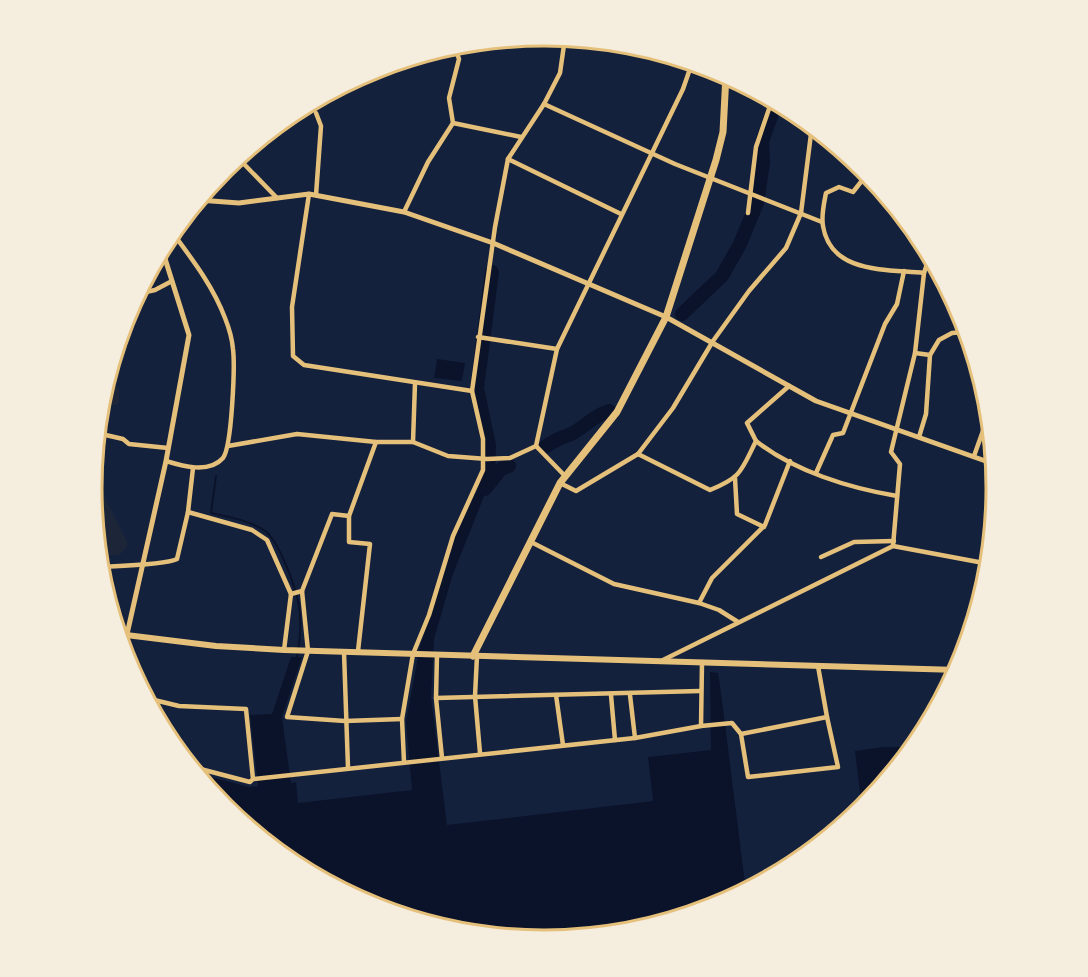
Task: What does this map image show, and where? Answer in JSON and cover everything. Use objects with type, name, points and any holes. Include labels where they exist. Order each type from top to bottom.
[{"type":"main road","points":[[475,656],[560,483],[617,412],[666,317],[723,132],[725,86]]},
{"type":"main road","points":[[127,635],[216,646],[305,651],[947,670]]},
{"type":"street","points":[[404,762],[402,719],[415,654],[453,536],[479,485],[486,459],[472,391],[478,337],[508,159],[544,104],[560,73],[565,47]]},
{"type":"street","points":[[404,212],[428,162],[453,123],[449,98],[459,59],[458,55]]},
{"type":"street","points":[[228,446],[297,434],[376,442],[413,442],[448,456],[486,459],[510,458],[536,446],[546,410],[551,370],[557,349],[683,89],[689,71]]},
{"type":"street","points":[[544,104],[710,177],[822,222]]},
{"type":"street","points":[[748,213],[754,195],[756,147],[769,108]]},
{"type":"street","points":[[316,112],[321,134],[316,195]]},
{"type":"street","points":[[453,123],[521,137]]},
{"type":"street","points":[[560,483],[576,491],[639,454],[673,408],[713,341],[749,291],[783,254],[801,213],[811,136]]},
{"type":"street","points":[[508,159],[621,214]]},
{"type":"street","points":[[244,164],[277,198]]},
{"type":"street","points":[[862,181],[853,192],[839,187],[826,193],[822,222],[830,246],[844,260],[874,269],[924,273]]},
{"type":"street","points":[[309,194],[292,307],[293,356],[304,365],[472,391]]},
{"type":"street","points":[[209,201],[239,203],[309,194],[404,212],[493,243],[666,317],[816,400],[985,460]]},
{"type":"street","points":[[166,461],[193,468],[218,462],[223,458],[228,446],[233,394],[234,350],[231,334],[216,298],[198,267],[178,240]]},
{"type":"street","points":[[126,634],[130,628],[166,461],[189,335],[165,260]]},
{"type":"street","points":[[893,543],[900,464],[891,453],[915,353],[926,267]]},
{"type":"street","points":[[816,472],[833,435],[843,433],[873,361],[885,324],[897,304],[904,271]]},
{"type":"street","points":[[149,291],[172,282]]},
{"type":"street","points":[[918,437],[926,414],[930,355],[939,340],[958,333]]},
{"type":"street","points":[[478,337],[557,349]]},
{"type":"street","points":[[915,353],[930,355]]},
{"type":"street","points":[[413,442],[415,383]]},
{"type":"street","points":[[789,386],[747,423],[756,441],[772,454],[861,490],[897,496]]},
{"type":"street","points":[[974,456],[982,433]]},
{"type":"street","points":[[106,435],[123,439],[129,444],[168,448]]},
{"type":"street","points":[[756,441],[735,478],[737,514],[764,527]]},
{"type":"street","points":[[358,651],[370,544],[349,542],[349,516],[376,442]]},
{"type":"street","points":[[536,446],[566,476]]},
{"type":"street","points":[[639,454],[710,490],[735,478]]},
{"type":"street","points":[[699,603],[712,578],[764,527],[789,461]]},
{"type":"street","points":[[109,566],[144,562],[165,564],[177,559],[188,512],[193,468]]},
{"type":"street","points":[[188,512],[252,530],[267,540],[291,594],[284,650]]},
{"type":"street","points":[[349,516],[332,514],[301,591],[305,651],[287,717],[345,721],[402,719]]},
{"type":"street","points":[[531,542],[614,584],[699,603],[719,610],[738,622]]},
{"type":"street","points":[[821,557],[854,542],[893,543],[980,562]]},
{"type":"street","points":[[660,661],[893,543]]},
{"type":"street","points":[[291,594],[301,591]]},
{"type":"street","points":[[344,652],[348,768]]},
{"type":"street","points":[[435,655],[436,698],[442,758]]},
{"type":"street","points":[[475,656],[480,753]]},
{"type":"street","points":[[701,726],[702,662]]},
{"type":"street","points":[[203,770],[250,782],[253,779],[348,768],[635,738],[732,723],[741,734],[748,777],[838,767],[818,666]]},
{"type":"street","points":[[436,698],[630,695],[700,691]]},
{"type":"street","points":[[556,695],[563,745]]},
{"type":"street","points":[[611,695],[615,740]]},
{"type":"street","points":[[630,695],[635,738]]},
{"type":"street","points":[[157,701],[179,706],[246,709],[253,779]]},
{"type":"street","points":[[741,734],[827,717]]},
{"type":"shaded area","points":[[437,359],[465,363],[462,381],[434,378]]},
{"type":"shaded area","points":[[115,383],[119,389],[119,403],[110,405]]},
{"type":"shaded area","points":[[488,465],[491,475],[496,474],[489,484],[453,574],[434,639],[431,697],[447,825],[653,801],[648,757],[711,750],[710,672],[718,673],[745,882],[686,907],[602,927],[573,930],[515,930],[458,922],[375,897],[323,871],[298,856],[253,821],[209,777],[249,787],[258,786],[250,715],[272,714],[291,657],[302,657],[282,717],[291,783],[296,782],[298,803],[412,790],[406,722],[420,646],[455,537]]},
{"type":"shaded area","points":[[102,491],[127,542],[127,547],[119,555],[107,555]]},
{"type":"shaded area","points":[[883,747],[903,747],[860,797],[855,751]]},
{"type":"waterway","points":[[682,314],[722,276],[740,244],[757,203],[763,163],[762,142],[773,111]]},
{"type":"waterway","points":[[488,483],[489,445],[477,388],[492,272]]},
{"type":"waterway","points":[[545,447],[609,411]]},
{"type":"waterway","points":[[485,489],[501,469],[509,466]]},
{"type":"waterway","points":[[216,476],[211,513],[245,521],[264,530],[270,535],[286,565],[300,612],[297,657]]}]
